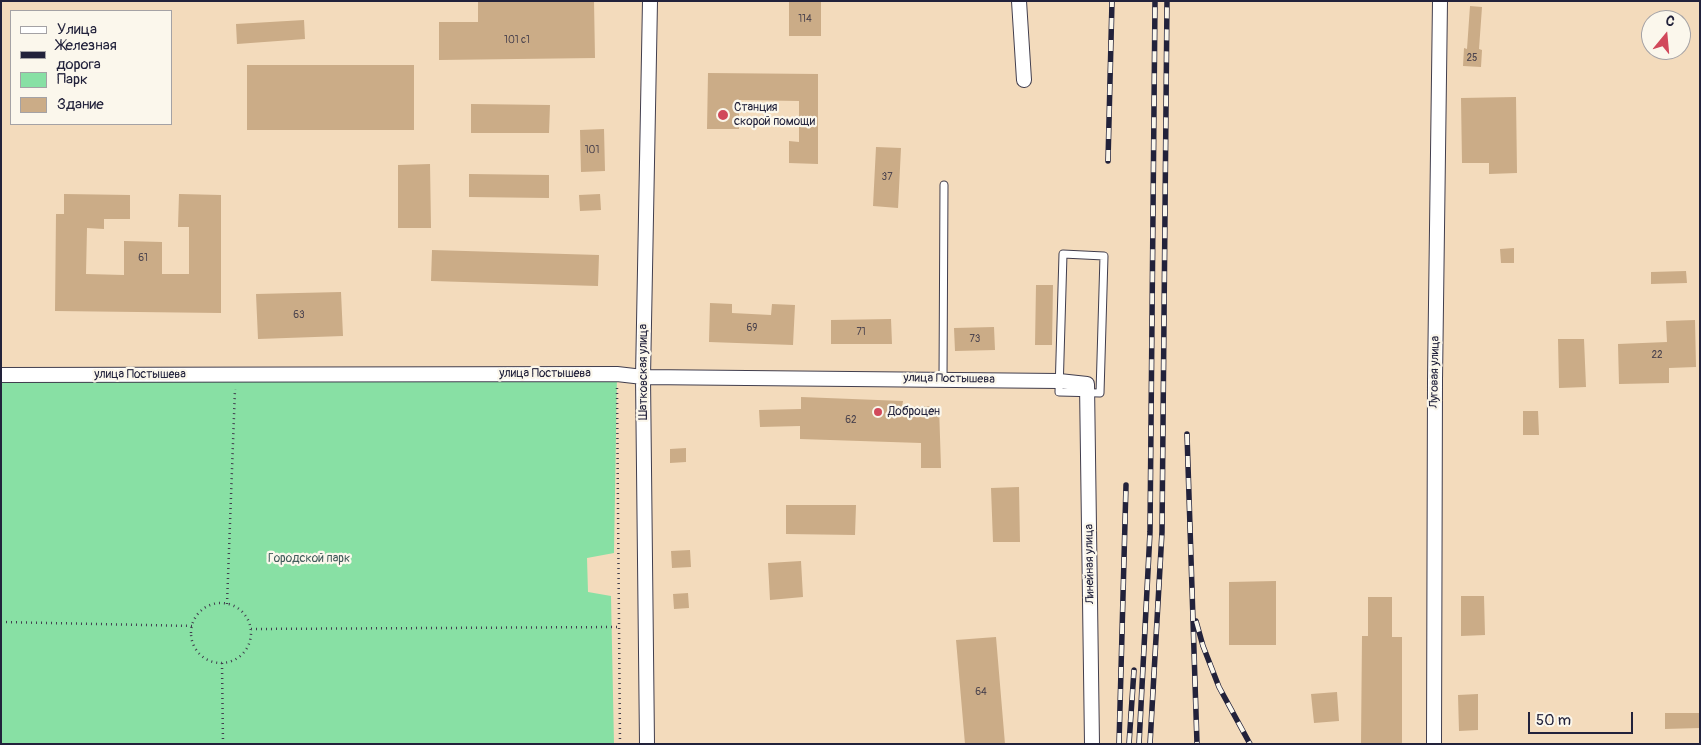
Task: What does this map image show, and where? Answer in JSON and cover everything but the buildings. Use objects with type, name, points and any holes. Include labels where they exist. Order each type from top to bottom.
[{"type":"street","name":"Шатковская улица","points":[[647,744],[643,377],[650,1]]},
{"type":"street","points":[[1018,1],[1024,80]]},
{"type":"street","name":"Луговая улица","points":[[1434,744],[1435,380],[1440,1]]},
{"type":"street","name":"улица Постышева","points":[[1,375],[617,374],[643,377],[1060,381],[1087,389]]},
{"type":"street","name":"Линейная улица","points":[[1087,389],[1092,744]]},
{"type":"lane","points":[[943,379],[944,185]]},
{"type":"lane","points":[[1060,381],[1063,254],[1104,256],[1100,393],[1087,389]]},
{"type":"path","points":[[617,374],[620,744]]},
{"type":"path","points":[[227,604],[236,375]]},
{"type":"path","points":[[227,604],[244,613],[251,629],[251,640],[247,650],[240,657],[222,663],[204,658],[197,650],[192,641],[193,626],[199,613],[207,607],[227,604]]},
{"type":"path","points":[[1,622],[193,626]]},
{"type":"path","points":[[251,629],[619,627]]},
{"type":"path","points":[[222,663],[223,744]]},
{"type":"green space","name":"Городской парк","points":[[617,374],[614,553],[587,558],[588,592],[611,596],[614,744],[1,744],[1,375]]},
{"type":"railway","points":[[1108,161],[1112,1]]},
{"type":"railway","points":[[1139,744],[1150,532],[1155,1]]},
{"type":"railway","points":[[1150,744],[1162,532],[1167,1]]},
{"type":"railway","points":[[1187,434],[1197,744]]},
{"type":"railway","points":[[1119,744],[1126,485]]},
{"type":"railway","points":[[1196,621],[1203,646],[1219,687],[1250,744]]},
{"type":"railway","points":[[1129,744],[1134,670]]},
{"type":"place","name":"Станция скорой помощи","points":[[723,115]]},
{"type":"place","name":"Доброцен","points":[[878,412]]}]
